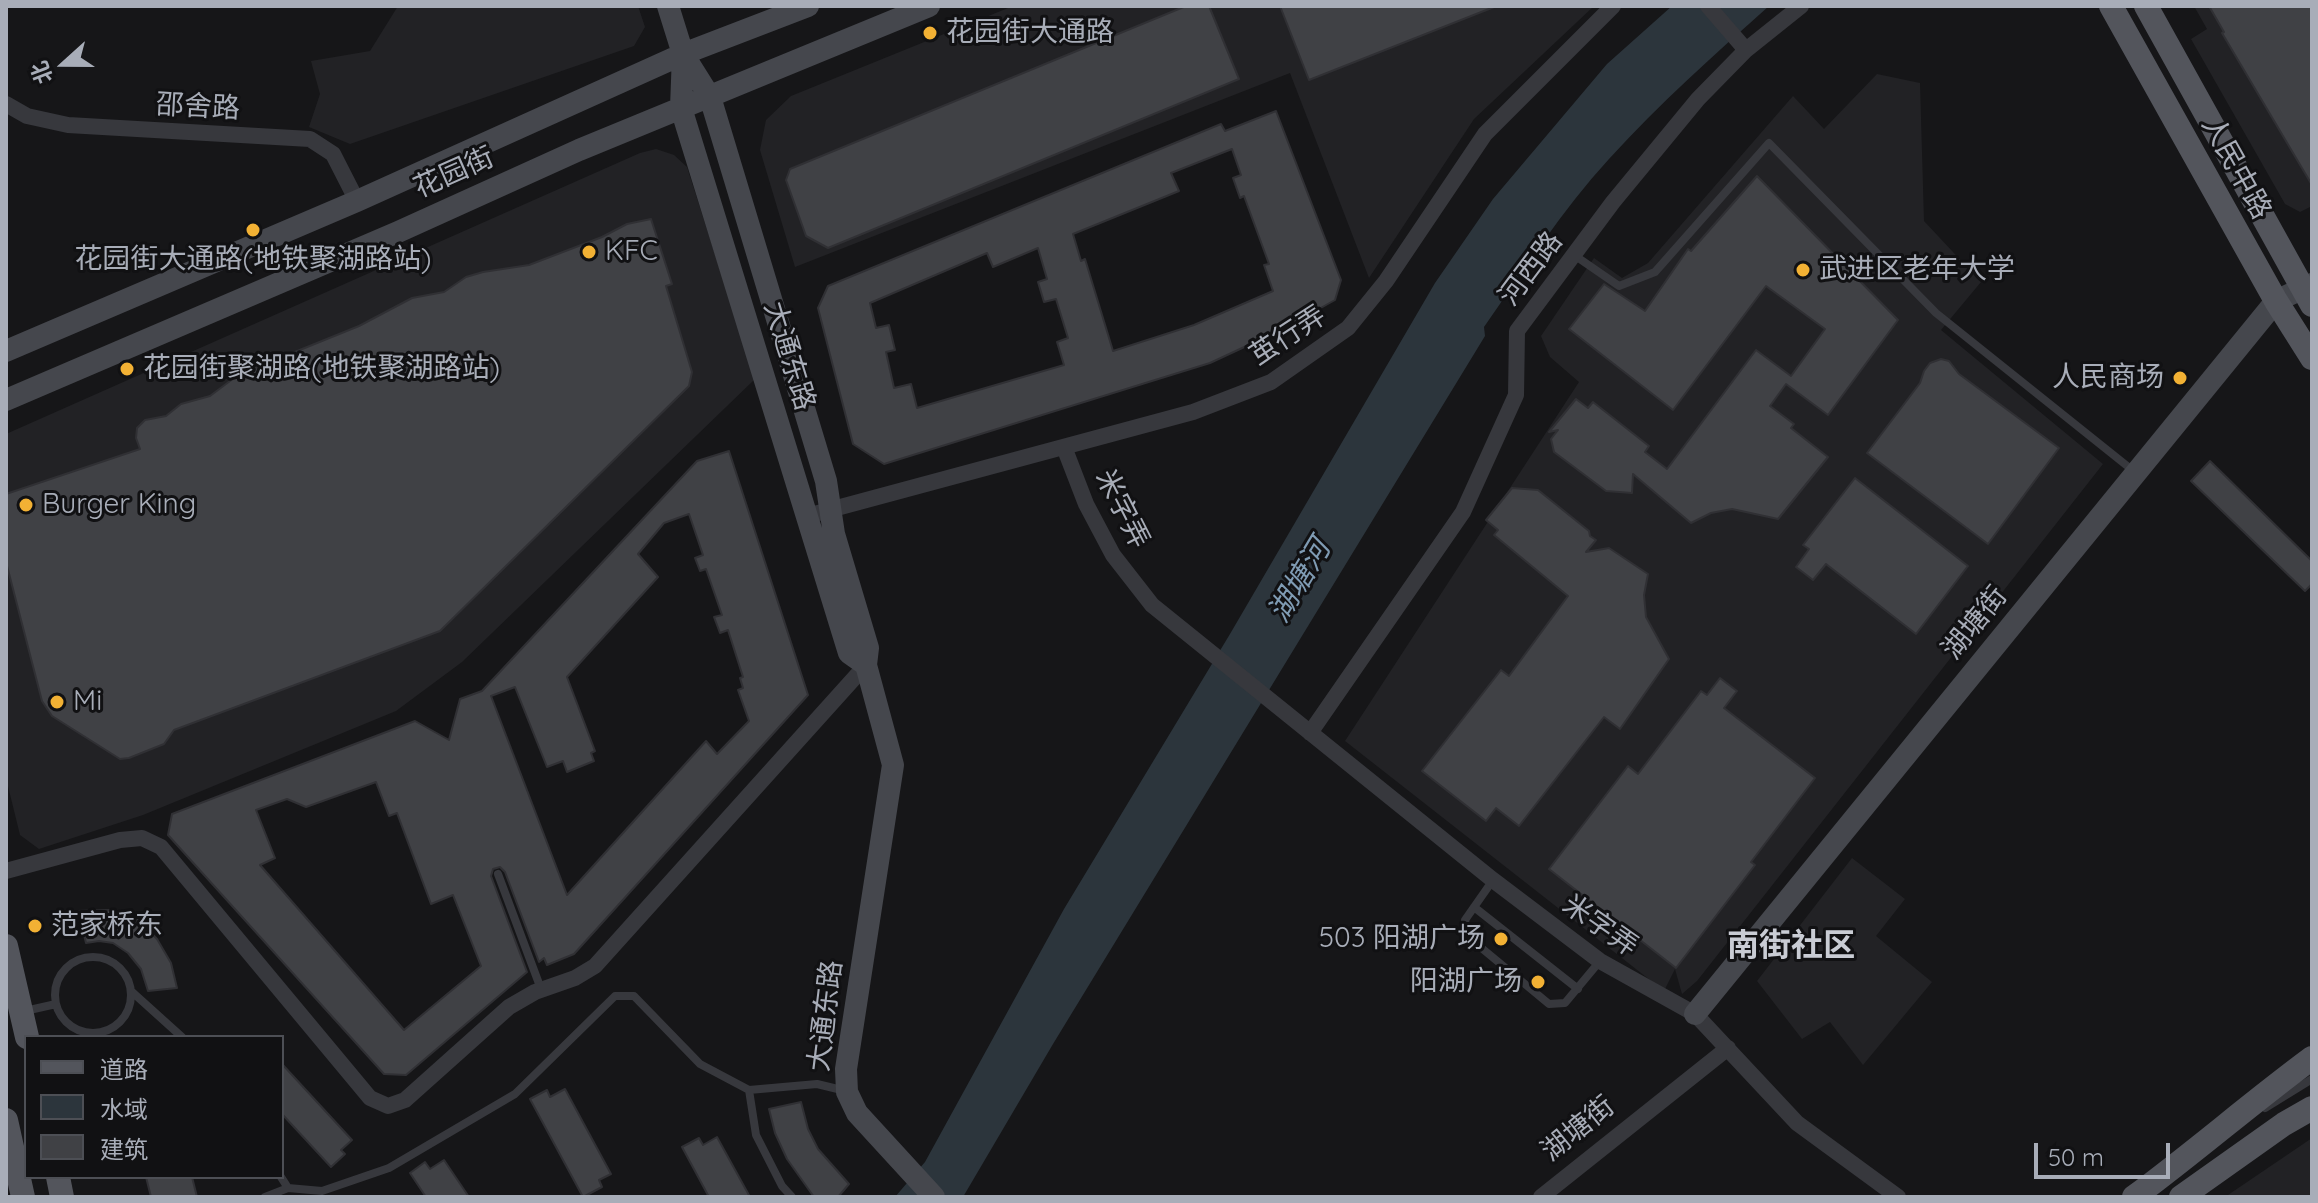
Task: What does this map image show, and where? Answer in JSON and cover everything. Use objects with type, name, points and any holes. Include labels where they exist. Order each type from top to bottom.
[{"type":"main road","name":"人民中路","points":[[2111,6],[2276,301],[2312,358]]},
{"type":"main road","name":"人民中路","points":[[2146,6],[2309,293]]},
{"type":"main road","points":[[6,946],[27,1035]]},
{"type":"main road","points":[[2134,1197],[2312,1058]]},
{"type":"main road","points":[[2181,1197],[2284,1124],[2312,1108]]},
{"type":"main road","points":[[6,1120],[23,1197]]},
{"type":"street","name":"大通东路","points":[[668,6],[683,54],[710,97],[826,481],[834,534],[868,648],[866,665],[893,765],[846,1069],[847,1092]]},
{"type":"street","name":"花园街","points":[[6,351],[357,201],[683,54],[808,6]]},
{"type":"street","name":"花园街","points":[[6,400],[398,232],[579,150],[929,6]]},
{"type":"street","name":"茧行弄","points":[[807,516],[1193,412],[1271,382],[1348,328],[1386,281],[1485,134],[1613,6]]},
{"type":"street","points":[[1708,6],[1741,44]]},
{"type":"street","name":"河西路","points":[[1310,733],[1463,512],[1516,395],[1517,331],[1613,202],[1741,44],[1801,6]]},
{"type":"street","name":"大通东路","points":[[683,54],[681,108],[849,653],[866,665]]},
{"type":"street","name":"邵舍路","points":[[6,104],[27,116],[68,125],[310,139],[333,154],[357,201]]},
{"type":"street","name":"湖塘街","points":[[1695,1014],[2276,301],[2309,293]]},
{"type":"street","name":"米字弄","points":[[1064,447],[1086,504],[1113,555],[1152,605],[1493,880],[1600,961],[1695,1014],[1797,1123],[1898,1197]]},
{"type":"street","points":[[6,871],[120,840],[142,838],[161,847],[370,1098],[388,1106],[405,1100],[509,1007],[595,966],[866,665]]},
{"type":"street","name":"湖塘街","points":[[1541,1197],[1728,1048]]},
{"type":"street","points":[[847,1092],[857,1113],[934,1197]]},
{"type":"lane","points":[[1574,255],[1619,286],[1655,272],[1769,143],[1936,313],[2136,473]]},
{"type":"lane","points":[[498,874],[541,990]]},
{"type":"lane","points":[[1493,880],[1465,920],[1467,936],[1549,1004],[1565,1003],[1600,961]]},
{"type":"lane","points":[[1474,907],[1578,989]]},
{"type":"lane","points":[[131,991],[125,1015],[117,1025],[106,1031],[81,1031],[61,1016],[56,1004],[55,992],[65,969],[86,957],[99,957],[121,968],[131,991],[180,1035]]},
{"type":"lane","points":[[265,1197],[288,1188],[322,1191],[389,1168],[515,1094],[615,996],[634,996],[700,1064],[749,1090],[817,1084],[847,1092]]},
{"type":"lane","points":[[21,1012],[56,1004]]},
{"type":"lane","points":[[2203,1146],[2312,1079]]},
{"type":"lane","points":[[749,1090],[756,1135],[782,1186],[792,1197]]},
{"type":"lane","points":[[282,1179],[288,1188]]},
{"type":"shaded area","points":[[398,6],[638,6],[645,27],[634,46],[350,144],[309,127],[320,94],[311,61],[370,51]]},
{"type":"shaded area","points":[[1013,6],[1594,6],[1474,119],[1369,278],[1290,73],[795,267],[760,150],[766,120],[791,96]]},
{"type":"shaded area","points":[[2194,6],[2312,6],[2312,206],[2300,212],[2285,204],[2191,39],[2207,29]]},
{"type":"shaded area","name":"阳湖广场","points":[[1877,74],[1920,83],[1924,221],[1981,282],[1941,330],[2103,464],[1697,981],[1682,994],[1675,969],[1664,991],[1345,741],[1579,382],[1550,357],[1541,336],[1594,258],[1622,278],[1648,263],[1793,96],[1824,129]]},
{"type":"shaded area","points":[[656,149],[674,155],[687,167],[755,379],[462,662],[396,711],[143,815],[39,849],[20,835],[6,778],[6,434],[640,153]]},
{"type":"shaded area","points":[[1852,858],[1905,899],[1876,936],[1932,982],[1863,1065],[1830,1022],[1802,1039],[1757,981]]},
{"type":"shaded area","points":[[2312,1138],[2312,1197],[2225,1197]]},
{"type":"water","name":"湖塘河","points":[[1672,6],[1769,6],[1667,99],[1609,159],[1559,220],[1484,327],[1485,336],[963,1197],[895,1197],[925,1162],[1064,909],[1230,634],[1435,283],[1493,199],[1607,64]]},
{"type":"building","points":[[1186,6],[1209,6],[1239,79],[828,248],[806,236],[786,180],[790,169]]},
{"type":"building","points":[[1280,6],[1494,6],[1494,7],[1309,80]]},
{"type":"building","points":[[2209,6],[2312,6],[2312,185],[2222,33]]},
{"type":"building","points":[[1276,111],[1341,280],[1335,300],[1283,329],[1210,363],[884,464],[853,444],[818,308],[828,286],[1221,124],[1225,131]],"holes":[[[1232,149],[1241,175],[1233,178],[1240,198],[1244,196],[1269,264],[1264,265],[1273,291],[1194,325],[1113,351],[1085,259],[1081,261],[1073,234],[1179,191],[1171,173]],[[1038,248],[1047,279],[1038,282],[1044,302],[1056,299],[1068,338],[1057,342],[1064,365],[917,408],[911,384],[894,388],[886,352],[895,350],[889,325],[876,328],[870,303],[987,253],[993,267]]]},
{"type":"building","points":[[1757,176],[1898,320],[1828,415],[1786,384],[1770,406],[1794,424],[1791,428],[1828,457],[1778,519],[1732,509],[1711,513],[1691,523],[1633,474],[1632,493],[1606,491],[1554,452],[1551,439],[1558,430],[1549,432],[1576,399],[1588,408],[1593,402],[1649,446],[1645,452],[1667,469],[1756,350],[1791,376],[1825,329],[1766,286],[1673,410],[1569,329],[1604,284],[1645,311],[1688,249],[1691,251]]},
{"type":"building","points":[[651,219],[672,284],[666,286],[692,372],[689,386],[440,631],[174,730],[164,744],[129,758],[120,759],[52,716],[42,701],[6,562],[6,494],[140,449],[136,438],[137,428],[145,420],[166,416],[181,404],[210,396],[238,375],[359,326],[412,298],[444,292],[466,277],[483,272],[529,265],[627,224]]},
{"type":"building","points":[[1941,359],[1949,361],[1959,374],[2059,448],[1988,544],[1867,453],[1920,383],[1930,363]]},
{"type":"building","points":[[729,451],[808,695],[574,954],[547,965],[544,958],[539,962],[505,872],[500,867],[493,869],[491,876],[527,972],[406,1075],[384,1074],[168,835],[172,814],[415,721],[449,740],[460,699],[482,691],[697,461]],"holes":[[[689,514],[703,555],[695,558],[700,571],[706,569],[722,615],[714,617],[720,633],[728,630],[743,677],[740,678],[743,688],[738,690],[749,721],[717,754],[706,741],[567,895],[491,696],[515,687],[547,767],[563,761],[567,772],[594,761],[591,753],[595,751],[567,677],[658,577],[638,554],[664,523]],[[376,782],[389,816],[397,813],[431,904],[453,895],[481,966],[404,1030],[260,865],[275,858],[256,810],[287,799],[306,807]]]},
{"type":"building","points":[[2210,461],[2312,561],[2312,584],[2305,591],[2191,481]]},
{"type":"building","points":[[1855,478],[1968,566],[1916,634],[1826,564],[1813,580],[1796,567],[1809,549],[1803,545]]},
{"type":"building","points":[[1512,488],[1538,490],[1589,531],[1596,540],[1586,552],[1609,548],[1648,574],[1644,595],[1646,617],[1669,659],[1620,729],[1604,717],[1519,826],[1496,808],[1486,821],[1422,771],[1501,670],[1509,676],[1568,596],[1494,535],[1498,530],[1486,520]]},
{"type":"building","points":[[1720,678],[1737,691],[1724,708],[1815,778],[1751,862],[1755,865],[1676,968],[1549,869],[1628,766],[1638,774],[1701,691],[1707,695]]},
{"type":"building","points":[[112,910],[138,920],[157,939],[171,963],[177,988],[148,991],[141,969],[128,953],[113,943],[86,943],[78,911]]},
{"type":"building","points":[[284,1066],[352,1140],[341,1150],[345,1154],[331,1167],[284,1116]]},
{"type":"building","points":[[565,1089],[611,1174],[599,1180],[602,1187],[583,1197],[530,1099],[547,1090],[550,1097]]},
{"type":"building","points":[[801,1102],[808,1129],[818,1149],[849,1184],[838,1197],[814,1197],[787,1159],[775,1133],[769,1109]]},
{"type":"building","points":[[717,1137],[750,1197],[709,1197],[682,1147],[699,1138],[703,1145]]},
{"type":"building","points":[[444,1160],[469,1197],[426,1197],[410,1173],[425,1162],[430,1169]]},
{"type":"building","points":[[146,1179],[192,1179],[197,1197],[151,1197]]},
{"type":"place","name":"花园街大通路","points":[[930,33]]},
{"type":"place","name":"花园街大通路(地铁聚湖路站)","points":[[253,230]]},
{"type":"place","name":"KFC","points":[[589,252]]},
{"type":"place","name":"武进区老年大学","points":[[1803,270]]},
{"type":"place","name":"花园街聚湖路(地铁聚湖路站)","points":[[127,369]]},
{"type":"place","name":"人民商场","points":[[2180,378]]},
{"type":"place","name":"Burger King","points":[[26,505]]},
{"type":"place","name":"Mi","points":[[57,702]]},
{"type":"place","name":"范家桥东","points":[[35,926]]},
{"type":"place","name":"503 阳湖广场","points":[[1501,939]]},
{"type":"place","name":"阳湖广场","points":[[1538,982]]},
{"type":"district","name":"南街社区","points":[[1791,946]]}]
